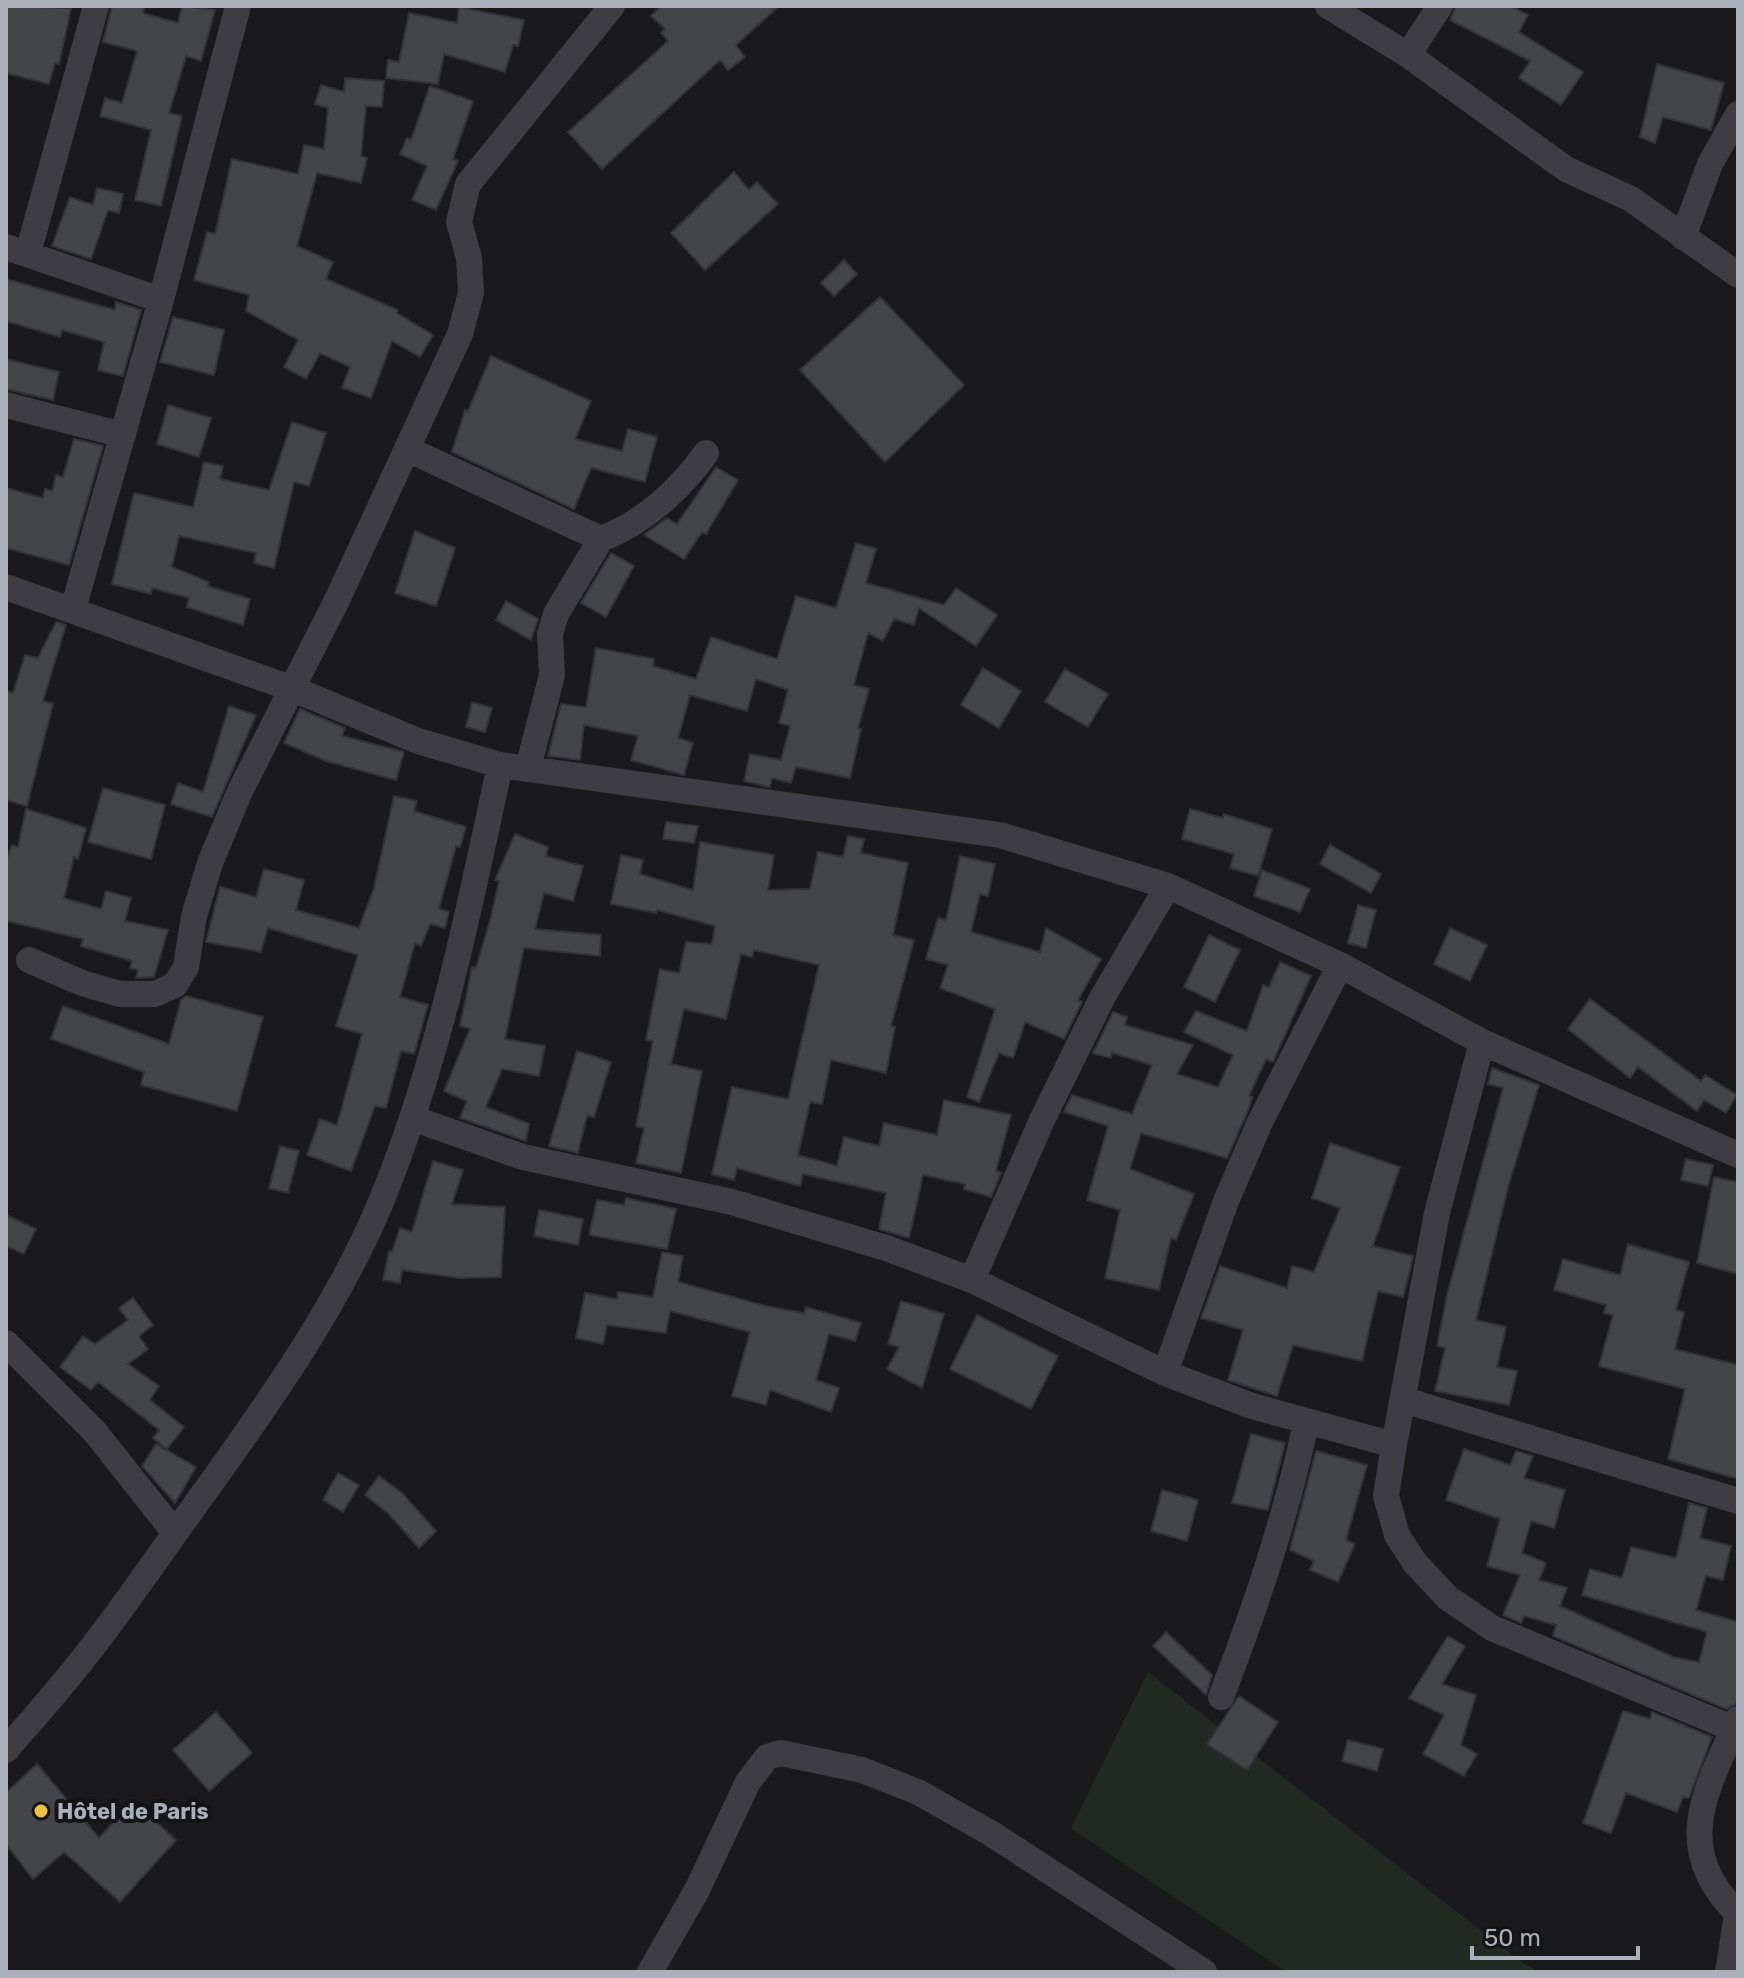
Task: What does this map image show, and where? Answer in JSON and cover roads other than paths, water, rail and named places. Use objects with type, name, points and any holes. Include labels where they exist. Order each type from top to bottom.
[{"type":"street","points":[[96,6],[17,250],[161,300]]},
{"type":"street","points":[[73,609],[161,300],[238,6]]},
{"type":"street","points":[[29,960],[82,983],[120,994],[155,994],[175,985],[186,967],[194,916],[210,863],[240,791],[293,689],[460,334],[471,293],[469,258],[459,222],[468,184],[612,6]]},
{"type":"street","points":[[1328,6],[1408,55],[1566,169],[1631,199],[1738,275]]},
{"type":"street","points":[[1408,55],[1440,6]]},
{"type":"street","points":[[1683,237],[1710,164],[1738,114]]},
{"type":"street","points":[[6,405],[123,435]]},
{"type":"street","points":[[407,449],[601,539]]},
{"type":"street","points":[[528,768],[552,675],[550,634],[556,614],[601,539],[636,522],[677,489],[706,453]]},
{"type":"street","points":[[6,587],[293,689],[418,741],[500,765],[1000,835],[1168,886],[1340,965],[1482,1042],[1738,1155]]},
{"type":"street","points":[[8,1747],[63,1685],[175,1533],[280,1387],[333,1299],[382,1198],[412,1118],[431,1057],[500,765]]},
{"type":"street","points":[[972,1280],[1042,1120],[1102,998],[1168,886]]},
{"type":"street","points":[[1165,1373],[1226,1201],[1260,1122],[1340,965]]},
{"type":"street","points":[[1482,1042],[1437,1213],[1386,1496],[1397,1535],[1415,1563],[1448,1598],[1492,1628],[1736,1724],[1702,1806],[1699,1851],[1713,1889],[1738,1914],[1728,1972]]},
{"type":"street","points":[[412,1118],[523,1157],[732,1202],[886,1248],[972,1280],[1165,1373],[1306,1423],[1394,1445]]},
{"type":"street","points":[[6,1343],[95,1432],[175,1533]]},
{"type":"street","points":[[1404,1400],[1738,1501]]},
{"type":"street","points":[[1221,1697],[1262,1590],[1293,1487],[1306,1423]]},
{"type":"street","points":[[650,1972],[703,1879],[748,1782],[767,1757],[781,1753],[862,1770],[918,1792],[992,1834],[1204,1972]]},
{"type":"place","name":"Hôtel de Paris","points":[[41,1811]]}]
